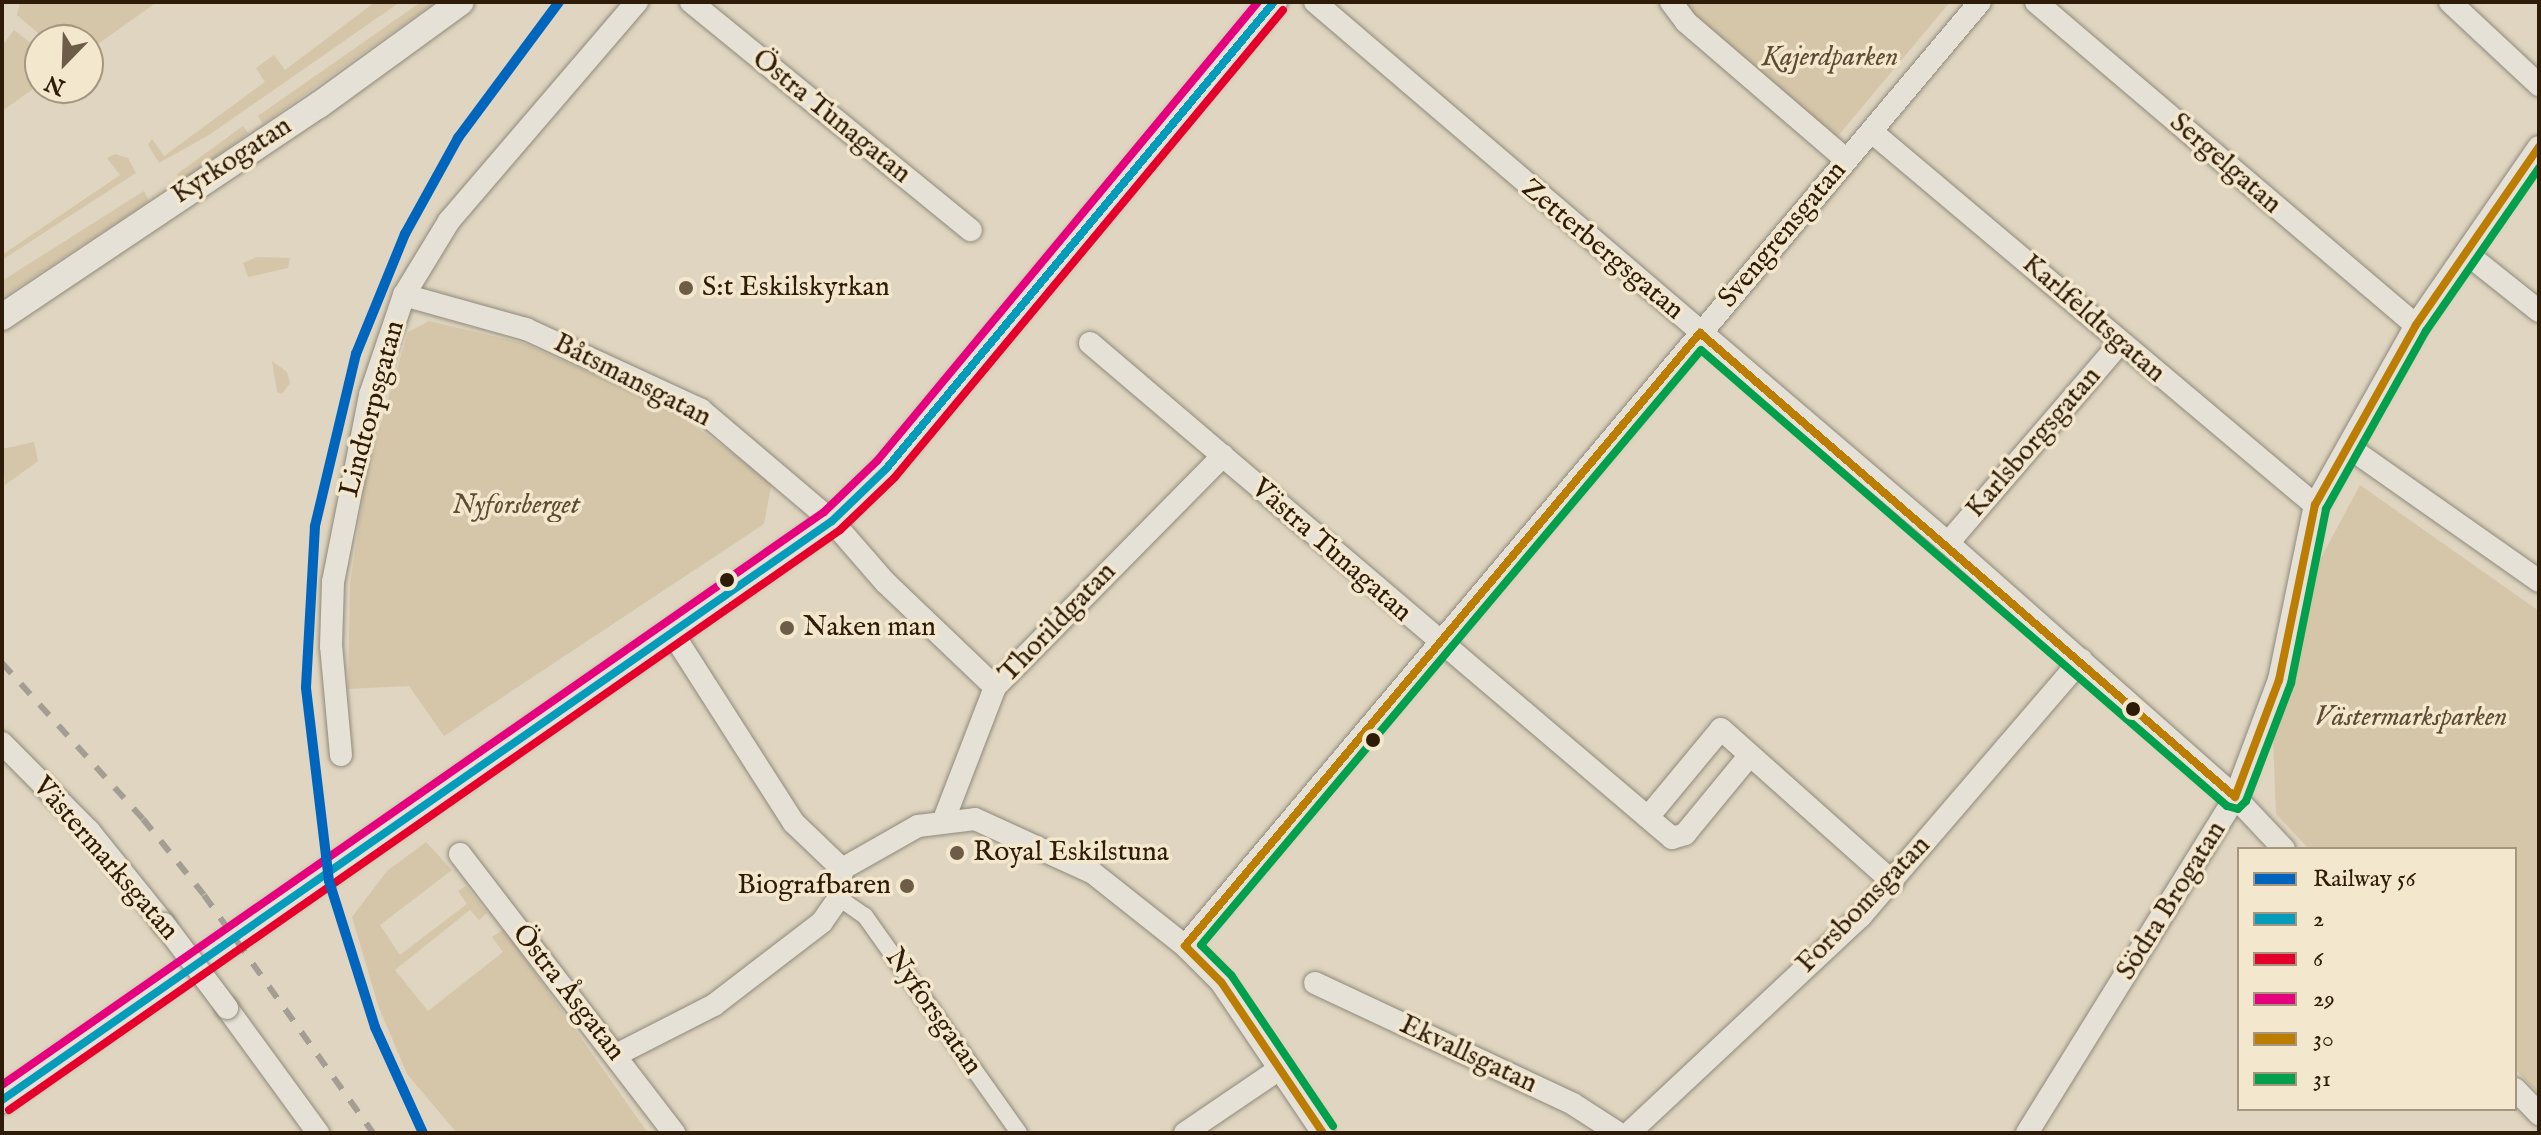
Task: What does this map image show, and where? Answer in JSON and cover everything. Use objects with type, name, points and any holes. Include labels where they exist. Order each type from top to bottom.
[{"type":"street","name":"Kyrkogatan","points":[[2,317],[319,105],[461,2]]},
{"type":"street","name":"Lindtorpsgatan","points":[[341,755],[331,646],[333,582],[370,395],[404,295],[449,221],[637,2]]},
{"type":"street","name":"Östra Tunagatan","points":[[691,2],[971,230]]},
{"type":"street","points":[[2,1100],[349,854],[673,634],[832,521],[886,469],[1274,2]]},
{"type":"street","name":"Zetterbergsgatan","points":[[1315,2],[1948,543],[2235,797],[2282,847]]},
{"type":"street","points":[[1671,2],[1721,54],[1845,159]]},
{"type":"street","name":"Svengrensgatan","points":[[1185,946],[1980,2]]},
{"type":"street","name":"Sergelgatan","points":[[2036,2],[2416,325]]},
{"type":"street","points":[[2450,2],[2539,85]]},
{"type":"street","name":"Karlfeldtsgatan","points":[[1872,132],[2315,505]]},
{"type":"street","name":"Södra Brogatan","points":[[2027,1133],[2235,797],[2279,680],[2315,505],[2350,448],[2416,325],[2539,147]]},
{"type":"street","points":[[2466,253],[2539,311]]},
{"type":"street","name":"Båtsmansgatan","points":[[404,295],[526,329],[701,410],[832,521],[885,582],[995,687]]},
{"type":"street","name":"Västra Tunagatan","points":[[1090,343],[1439,644],[1672,838],[1685,834],[1750,755]]},
{"type":"street","name":"Karlsborgsgatan","points":[[1948,543],[2120,343]]},
{"type":"street","points":[[2350,448],[2539,581]]},
{"type":"street","name":"Thorildgatan","points":[[943,822],[995,687],[1223,456]]},
{"type":"street","points":[[673,634],[794,823],[842,869]]},
{"type":"street","name":"Forsbomsgatan","points":[[1629,1133],[1893,882],[2081,660]]},
{"type":"street","points":[[1648,817],[1721,729],[1893,882]]},
{"type":"street","name":"Västermarksgatan","points":[[2,743],[89,831],[164,924],[318,1133]]},
{"type":"street","points":[[842,869],[918,826],[975,819],[1093,873],[1185,946],[1221,982],[1323,1133]]},
{"type":"street","name":"Östra Åsgatan","points":[[460,854],[674,1133]]},
{"type":"street","points":[[616,1055],[714,1005],[822,922],[839,898],[842,869]]},
{"type":"street","name":"Nyforsgatan","points":[[839,898],[865,916],[1019,1133]]},
{"type":"street","name":"Ekvallsgatan","points":[[1315,983],[1573,1104],[1618,1133]]},
{"type":"street","points":[[1185,1133],[1281,1068]]},
{"type":"street","points":[[2517,1091],[2539,1114]]},
{"type":"green space","points":[[20,2],[157,2],[104,40],[104,24],[27,24],[17,15]]},
{"type":"green space","points":[[375,2],[400,2],[209,135],[159,163],[148,145],[152,139],[164,156],[265,82],[256,68],[274,55],[285,70]]},
{"type":"green space","points":[[421,2],[435,2],[263,124],[258,116]]},
{"type":"green space","name":"Kajerdparken","points":[[1687,2],[1950,2],[1837,137],[1696,18]]},
{"type":"green space","points":[[14,30],[24,38],[24,95],[2,111],[2,46]]},
{"type":"green space","points":[[243,126],[248,133],[182,181],[177,174]]},
{"type":"green space","points":[[115,154],[128,158],[136,173],[2,260],[2,255],[120,175],[107,158]]},
{"type":"green space","points":[[144,191],[149,201],[2,298],[2,281]]},
{"type":"green space","points":[[257,257],[290,258],[288,268],[248,277],[243,263]]},
{"type":"green space","name":"Nyforsberget","points":[[429,321],[523,343],[670,409],[772,481],[764,524],[444,736],[409,686],[348,689],[350,585],[367,471],[408,332]]},
{"type":"green space","points":[[272,361],[287,372],[290,383],[282,394],[277,392]]},
{"type":"green space","points":[[34,442],[38,461],[5,485],[2,449]]},
{"type":"green space","name":"Västermarksparken","points":[[2360,485],[2539,611],[2539,1094],[2517,1071],[2517,847],[2307,847],[2276,814],[2273,739],[2315,569]]},
{"type":"green space","points":[[426,842],[452,870],[380,925],[400,955],[467,904],[458,891],[466,886],[487,913],[479,920],[470,910],[395,970],[428,1011],[503,952],[492,937],[504,929],[648,1133],[457,1133],[407,1074],[378,1005],[352,917],[387,871]]},
{"type":"railway","points":[[2,663],[143,819],[204,895],[373,1133]]},
{"type":"rail line","name":"56","points":[[423,1133],[375,1027],[329,881],[306,687],[315,526],[356,354],[405,234],[458,138],[559,2]]},
{"type":"transit line","name":"29","points":[[2,1085],[824,512],[877,461],[1258,2]]},
{"type":"transit line","name":"2","points":[[2,1100],[832,521],[886,469],[1274,2]]},
{"type":"transit line","name":"6","points":[[9,1110],[840,530],[895,477],[1283,10]]},
{"type":"transit line","name":"30","points":[[1323,1133],[1221,982],[1185,946],[1700,333],[2235,797],[2279,680],[2315,505],[2416,325],[2539,147]]},
{"type":"transit line","name":"31","points":[[1333,1126],[1231,975],[1201,945],[1701,350],[2227,806],[2238,809],[2246,801],[2291,683],[2326,509],[2426,331],[2539,168]]},
{"type":"place","name":"S:t Eskilskyrkan","points":[[686,288]]},
{"type":"place","name":"Naken man","points":[[787,628]]},
{"type":"place","name":"Royal Eskilstuna","points":[[957,853]]},
{"type":"place","name":"Biografbaren","points":[[907,886]]}]
